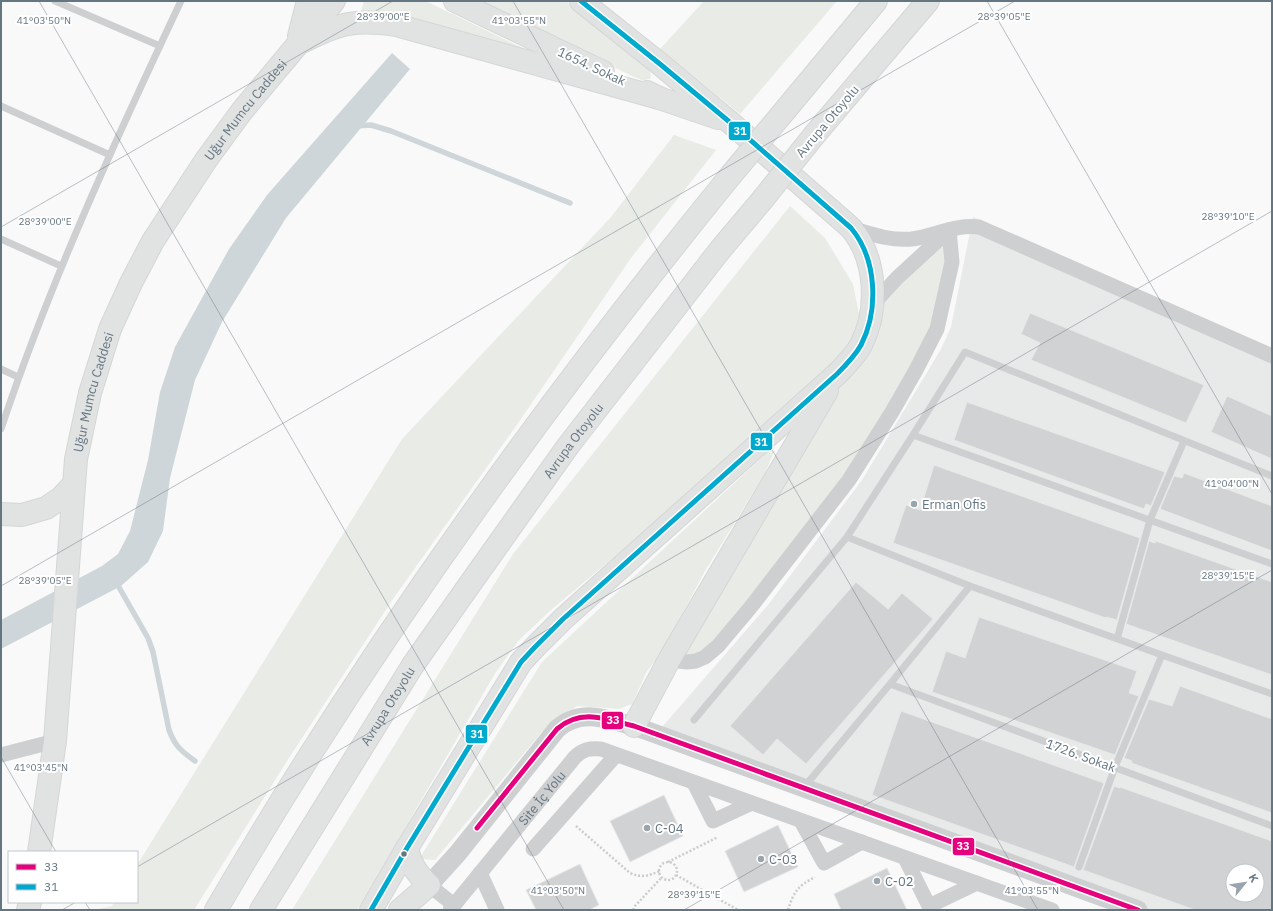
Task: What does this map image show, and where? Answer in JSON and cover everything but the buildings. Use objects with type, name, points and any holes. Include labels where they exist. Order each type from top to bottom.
[{"type":"main road","points":[[296,45],[308,1]]},
{"type":"main road","name":"Uğur Mumcu Caddesi","points":[[39,851],[55,742],[76,459],[90,393],[110,329],[130,283],[153,241],[206,160],[242,111],[334,1]]},
{"type":"main road","name":"1654. Sokak","points":[[455,1],[659,98],[732,124]]},
{"type":"main road","name":"1654. Sokak","points":[[371,910],[407,848],[521,662],[563,619],[838,374],[860,346],[867,330],[872,305],[872,278],[870,264],[858,237],[851,228],[732,124],[648,54],[581,1]]},
{"type":"main road","points":[[216,910],[318,741],[457,534],[526,438],[665,256],[876,1]]},
{"type":"main road","name":"Avrupa Otoyolu","points":[[261,910],[413,665],[568,446],[720,250],[816,133],[928,1]]},
{"type":"main road","points":[[296,45],[337,26],[358,22],[380,22],[433,34],[659,98]]},
{"type":"main road","points":[[634,726],[669,660],[838,374]]},
{"type":"main road","points":[[1,514],[22,515],[46,508],[61,498],[74,484]]},
{"type":"main road","points":[[407,848],[409,860],[428,885],[407,908]]},
{"type":"street","points":[[851,228],[887,239],[899,240],[923,237],[960,227],[979,227],[1272,356]]},
{"type":"street","points":[[872,305],[897,278],[949,230]]},
{"type":"street","points":[[669,660],[686,662],[696,661],[705,657],[718,646],[750,608],[849,480],[892,412],[916,370],[937,328],[952,262],[949,230]]},
{"type":"street","points":[[452,908],[428,885],[458,853],[550,736],[563,724],[578,717],[592,717],[634,726],[1138,910]]},
{"type":"street","points":[[1,755],[55,742]]},
{"type":"street","name":"Site İç Yolu","points":[[452,908],[580,752],[595,748],[1044,908]]},
{"type":"street","name":"Site İç Yolu","points":[[533,849],[616,755]]},
{"type":"street","points":[[694,783],[713,821],[752,803]]},
{"type":"street","points":[[801,821],[824,863],[862,842]]},
{"type":"street","points":[[905,858],[929,906],[977,883]]},
{"type":"street","points":[[480,873],[497,910]]},
{"type":"lane","points":[[55,1],[160,46]]},
{"type":"lane","points":[[1,429],[18,377],[61,266],[181,1]]},
{"type":"lane","points":[[1,106],[110,155]]},
{"type":"lane","points":[[1,239],[61,266]]},
{"type":"lane","points":[[694,720],[847,537],[965,352],[1272,476]]},
{"type":"lane","points":[[1,369],[18,377]]},
{"type":"lane","points":[[913,435],[1272,564]]},
{"type":"lane","points":[[1117,639],[1150,520],[1184,441]]},
{"type":"lane","points":[[847,537],[970,586],[1272,694]]},
{"type":"lane","points":[[803,788],[970,586]]},
{"type":"lane","points":[[1079,867],[1115,767],[1162,655]]},
{"type":"lane","name":"1726. Sokak","points":[[890,684],[1272,826]]},
{"type":"path","name":"Site İç Yolu","points":[[563,815],[635,876],[643,877],[660,872]]},
{"type":"path","points":[[668,862],[676,866],[677,872],[673,879],[670,880],[662,877],[660,872],[661,866],[666,863],[668,862],[720,836]]},
{"type":"path","points":[[788,910],[794,895],[800,886],[828,870],[824,863]]},
{"type":"path","points":[[676,875],[738,910]]},
{"type":"path","points":[[633,910],[662,877]]},
{"type":"shaded area","points":[[364,1],[422,1],[430,3],[543,58],[376,12],[361,11]]},
{"type":"shaded area","points":[[479,1],[566,1],[639,59],[650,70],[651,77],[650,79],[642,80],[632,76]]},
{"type":"shaded area","points":[[704,1],[837,1],[740,114],[660,49]]},
{"type":"shaded area","points":[[392,53],[410,69],[286,218],[222,322],[195,380],[170,478],[163,531],[148,562],[121,586],[1,649],[1,620],[102,566],[118,554],[130,531],[148,460],[160,392],[175,347],[229,249],[267,195]]},
{"type":"shaded area","points":[[674,135],[716,150],[631,258],[514,429],[393,599],[287,761],[194,910],[94,910],[112,906],[114,903],[138,903],[138,863],[402,439],[611,217]]},
{"type":"shaded area","points":[[790,206],[825,238],[853,284],[860,319],[852,342],[826,371],[756,438],[551,610],[519,640],[496,672],[357,910],[292,910],[513,554]]},
{"type":"shaded area","points":[[973,217],[1272,350],[1272,910],[1141,910],[656,734],[768,605],[862,480],[941,349],[951,327]]},
{"type":"shaded area","points":[[949,230],[937,329],[892,412],[712,652],[669,660],[870,315]]},
{"type":"shaded area","points":[[770,450],[774,452],[765,473],[705,571],[661,654],[647,671],[632,704],[619,709],[577,706],[541,733],[435,860],[423,859],[421,856],[542,662]]},
{"type":"waterway","points":[[356,126],[371,125],[391,131],[570,203]]},
{"type":"waterway","points":[[116,582],[148,638],[153,652],[171,736],[179,748],[195,761]]},
{"type":"transit line","name":"31","points":[[371,910],[407,848],[521,662],[563,619],[837,374],[853,357],[861,345],[871,316],[873,301],[870,269],[860,240],[851,228],[732,124],[581,1]]},
{"type":"transit line","name":"33","points":[[477,828],[557,729],[575,719],[585,717],[604,718],[634,726],[1138,910]]},
{"type":"place","name":"Erman Ofis","points":[[914,504]]},
{"type":"place","name":"C-04","points":[[647,828]]},
{"type":"place","name":"C-03","points":[[761,859]]},
{"type":"place","name":"C-02","points":[[877,881]]}]
